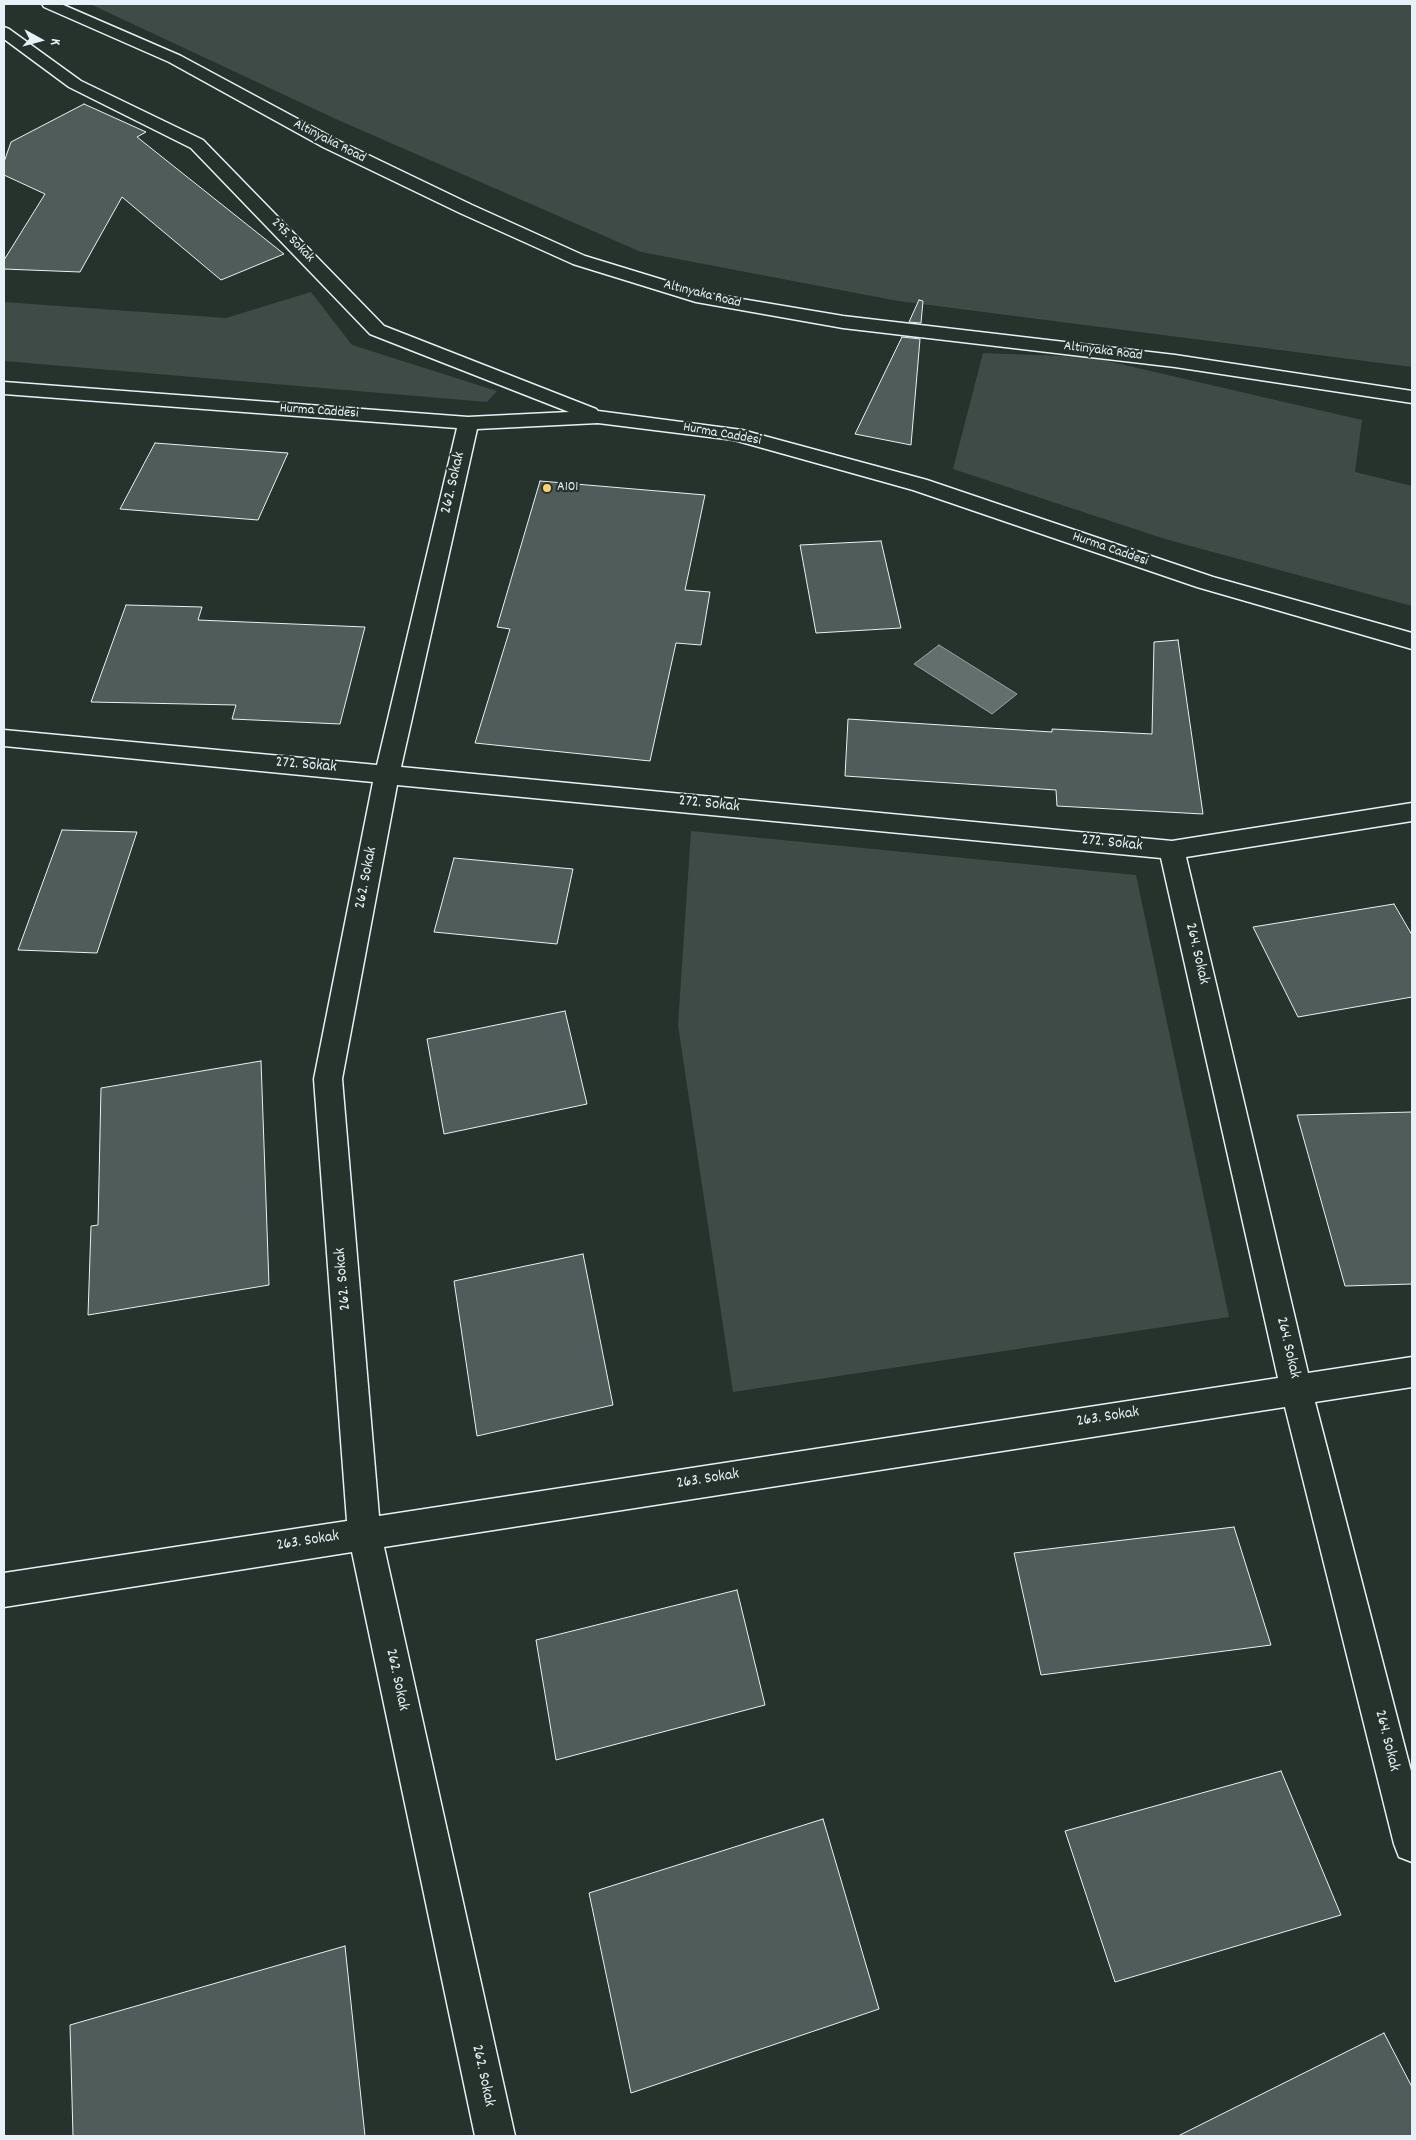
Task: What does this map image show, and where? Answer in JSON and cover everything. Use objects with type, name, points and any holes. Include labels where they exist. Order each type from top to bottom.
[{"type":"street","name":"Altınyaka Road","points":[[49,4],[175,59],[329,143],[466,209],[579,260],[703,298],[843,322],[1175,361],[1412,397]]},
{"type":"street","name":"295. Sokak","points":[[5,39],[74,84],[197,144],[377,330],[598,416]]},
{"type":"street","name":"Hurma Caddesi","points":[[4,388],[468,423],[598,416],[735,434],[920,485],[1205,582],[1412,641]]},
{"type":"street","name":"262. Sokak","points":[[468,423],[387,774],[328,1079],[364,1533],[495,2136]]},
{"type":"street","name":"272. Sokak","points":[[4,738],[1172,850],[1412,812]]},
{"type":"street","name":"264. Sokak","points":[[1172,850],[1296,1389],[1412,1844]]},
{"type":"street","name":"263. Sokak","points":[[4,1590],[1412,1372]]},
{"type":"shaded area","points":[[90,4],[1412,4],[1412,367],[898,301],[641,252],[338,120]]},
{"type":"shaded area","points":[[311,292],[352,345],[497,391],[487,402],[4,361],[4,302],[226,318]]},
{"type":"shaded area","points":[[983,353],[1090,357],[1362,420],[1355,472],[1412,486],[1412,606],[1165,539],[953,469]]},
{"type":"shaded area","points":[[939,645],[1017,694],[992,714],[914,664]]},
{"type":"shaded area","points":[[691,831],[1136,875],[1229,1317],[733,1392],[678,1025]]},
{"type":"building","points":[[84,104],[146,132],[137,137],[284,254],[221,280],[122,197],[80,272],[4,269],[4,260],[45,194],[4,175],[4,162],[11,142]]},
{"type":"building","points":[[919,300],[923,301],[921,323],[909,322]]},
{"type":"building","points":[[902,337],[920,339],[911,445],[855,434]]},
{"type":"building","points":[[155,443],[288,453],[258,520],[120,509]]},
{"type":"building","points":[[540,481],[705,495],[685,590],[710,592],[701,645],[676,643],[650,761],[475,743],[510,629],[497,627]]},
{"type":"building","points":[[881,541],[901,628],[816,633],[800,545]]},
{"type":"building","points":[[126,605],[202,607],[198,620],[365,627],[340,724],[232,719],[236,705],[91,702]]},
{"type":"building","points":[[1178,640],[1203,814],[1057,806],[1056,790],[845,776],[848,719],[1052,732],[1052,729],[1152,734],[1154,642]]},
{"type":"building","points":[[62,830],[137,832],[97,953],[18,950]]},
{"type":"building","points":[[454,858],[573,869],[557,944],[434,932]]},
{"type":"building","points":[[1394,904],[1412,935],[1412,997],[1298,1017],[1253,927]]},
{"type":"building","points":[[565,1011],[587,1104],[444,1134],[427,1039]]},
{"type":"building","points":[[261,1061],[269,1285],[88,1315],[91,1226],[98,1225],[101,1088]]},
{"type":"building","points":[[1412,1112],[1412,1284],[1345,1286],[1297,1115]]},
{"type":"building","points":[[583,1254],[613,1405],[477,1436],[454,1281]]},
{"type":"building","points":[[1234,1527],[1271,1645],[1041,1675],[1014,1553]]},
{"type":"building","points":[[737,1590],[765,1705],[556,1760],[536,1640]]},
{"type":"building","points":[[1281,1771],[1341,1915],[1115,1982],[1065,1831]]},
{"type":"building","points":[[823,1819],[879,2009],[631,2093],[589,1893]]},
{"type":"building","points":[[345,1946],[365,2136],[73,2136],[70,2025]]},
{"type":"building","points":[[1384,2033],[1412,2087],[1412,2136],[1178,2136]]},
{"type":"place","name":"A101","points":[[547,488]]}]
